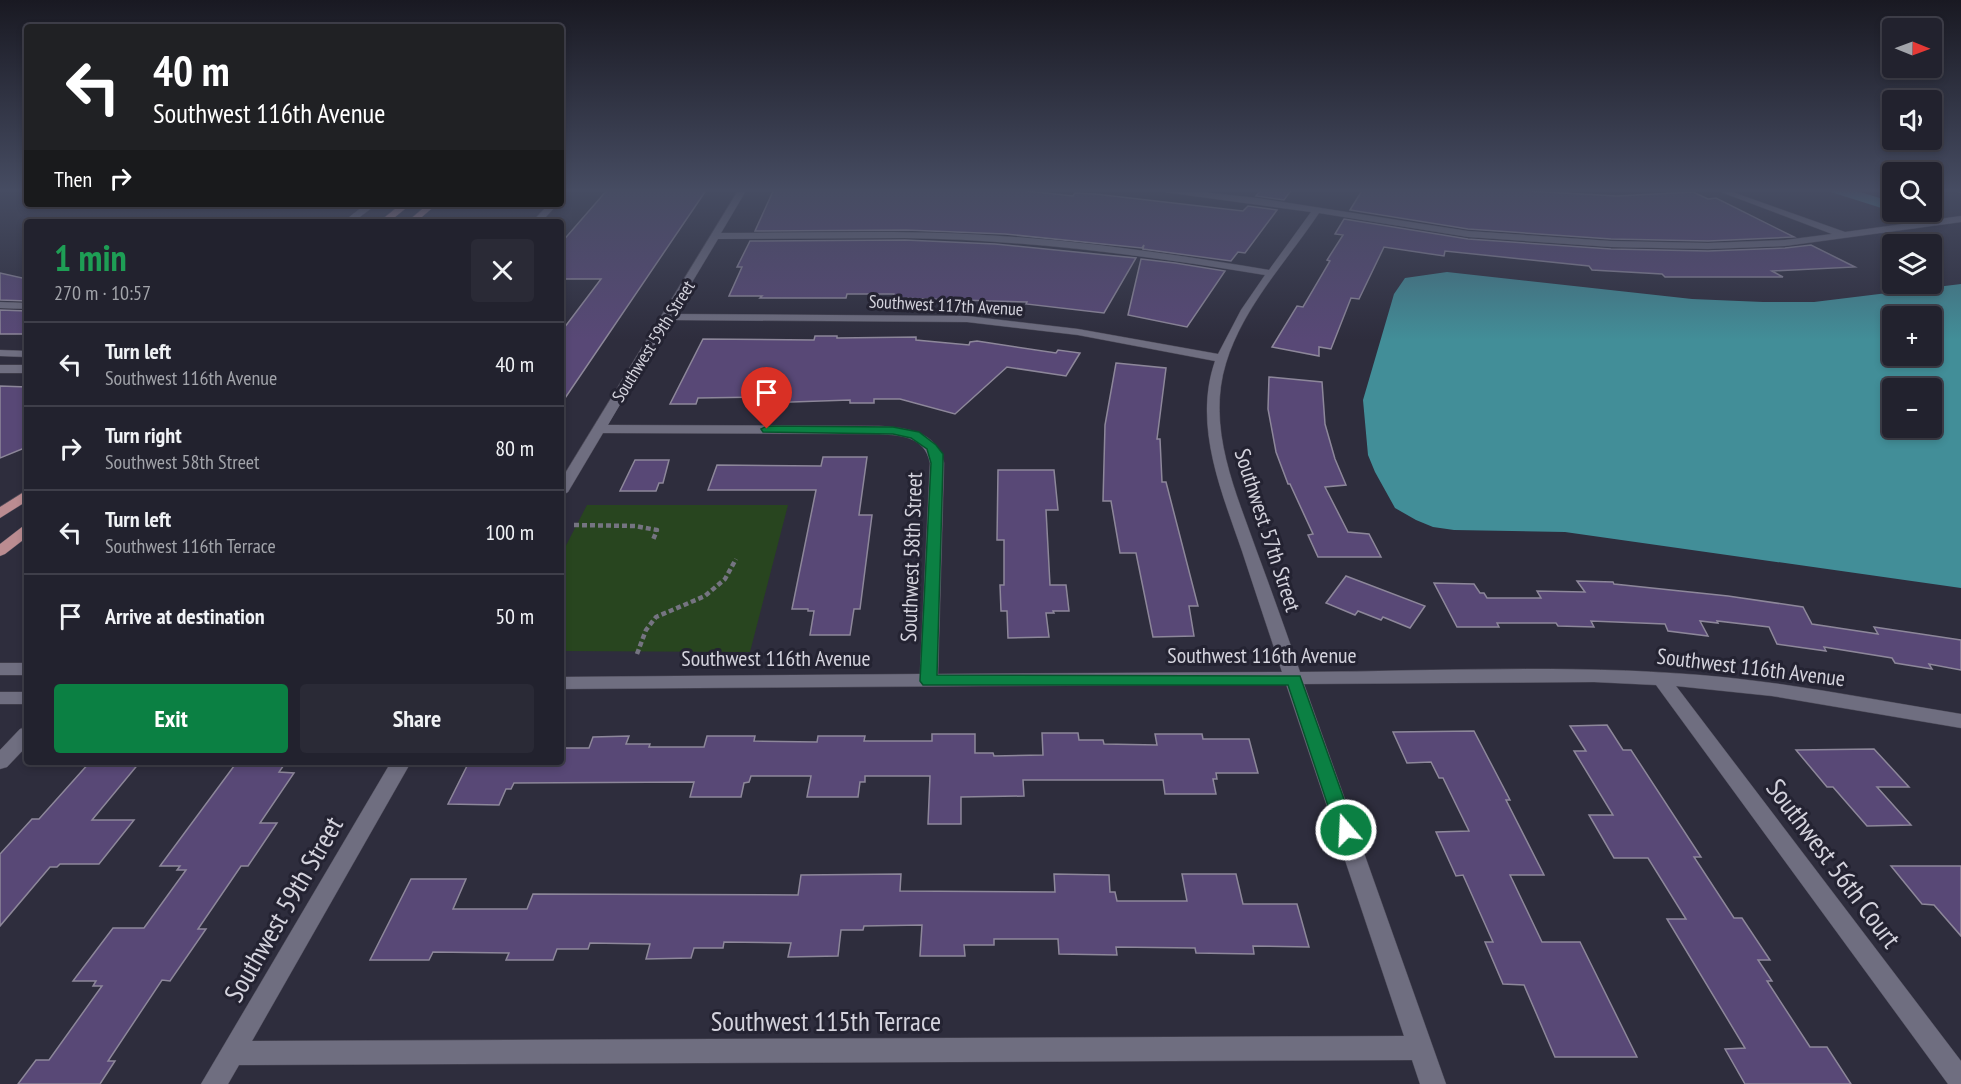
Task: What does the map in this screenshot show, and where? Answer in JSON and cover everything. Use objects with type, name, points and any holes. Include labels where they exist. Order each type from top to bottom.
[{"type":"main road","points":[[0,514],[24,496]]},
{"type":"main road","points":[[0,551],[24,532]]},
{"type":"street","name":"Southwest 59th Street","points":[[564,487],[715,240]]},
{"type":"street","points":[[995,240],[1128,250],[1270,273]]},
{"type":"street","name":"Southwest 57th Street","points":[[1297,240],[1240,316],[1220,358],[1214,389],[1213,423],[1218,453],[1433,1084]]},
{"type":"street","points":[[1542,240],[1600,244],[1708,246],[1816,240]]},
{"type":"street","points":[[0,305],[24,306]]},
{"type":"street","name":"Southwest 117th Avenue","points":[[667,317],[967,319],[1078,332],[1220,358]]},
{"type":"street","points":[[0,353],[24,354]]},
{"type":"street","points":[[0,369],[24,369]]},
{"type":"street","name":"Southwest 58th Street","points":[[598,429],[879,430],[907,432],[923,440],[936,454],[937,463],[928,681]]},
{"type":"street","points":[[0,669],[24,669]]},
{"type":"street","name":"Southwest 116th Avenue","points":[[564,683],[1294,680],[1594,676],[1700,681],[1772,690],[1961,721]]},
{"type":"street","name":"Southwest 56th Court","points":[[1662,679],[1961,1081]]},
{"type":"street","points":[[0,698],[24,698]]},
{"type":"street","points":[[0,762],[24,737]]},
{"type":"street","name":"Southwest 59th Street","points":[[214,1084],[399,765]]},
{"type":"street","name":"Southwest 115th Terrace","points":[[232,1053],[1420,1048]]},
{"type":"path","points":[[574,525],[635,526],[657,530],[653,540]]},
{"type":"path","points":[[638,654],[646,630],[656,617],[705,596],[725,579],[736,559]]},
{"type":"green space","points":[[587,505],[788,505],[750,652],[564,651],[564,549]]},
{"type":"water","points":[[1447,272],[1692,299],[1763,302],[1814,302],[1882,294],[1942,294],[1942,286],[1961,284],[1961,588],[1565,532],[1454,530],[1433,527],[1416,520],[1395,508],[1368,455],[1363,400],[1394,294],[1405,278]]},
{"type":"building","points":[[564,240],[673,240],[564,400],[564,328],[601,279],[564,279]]},
{"type":"building","points":[[905,240],[995,244],[1136,258],[1104,313],[1026,304],[1027,302],[894,298],[894,294],[847,294],[846,298],[729,296],[742,267],[737,267],[750,241]]},
{"type":"building","points":[[1060,240],[1255,240],[1245,253],[1238,252],[1231,261],[1143,249],[1144,245],[1142,248]]},
{"type":"building","points":[[1340,240],[1476,240],[1611,249],[1708,251],[1811,245],[1855,267],[1772,271],[1783,277],[1665,277],[1662,274],[1592,270],[1589,266],[1445,251],[1444,256],[1384,247],[1359,299],[1351,298],[1331,349],[1319,347],[1319,356],[1272,347],[1297,306],[1303,307],[1330,261],[1327,260]]},
{"type":"building","points":[[1639,240],[1738,240],[1708,241]]},
{"type":"building","points":[[1141,259],[1225,271],[1187,327],[1128,315]]},
{"type":"building","points":[[0,273],[24,278],[24,301],[0,300]]},
{"type":"building","points":[[0,310],[24,311],[24,334],[0,334]]},
{"type":"building","points":[[815,336],[916,337],[916,340],[969,345],[970,342],[977,341],[1056,353],[1058,350],[1080,353],[1066,376],[1007,367],[955,414],[900,399],[874,399],[874,403],[850,403],[850,400],[760,403],[761,397],[698,398],[696,404],[670,404],[703,339],[814,340]]},
{"type":"building","points":[[1116,363],[1166,368],[1157,439],[1160,439],[1162,482],[1166,482],[1198,606],[1189,606],[1194,636],[1153,637],[1136,553],[1120,553],[1111,501],[1103,501],[1105,425]]},
{"type":"building","points":[[1269,377],[1322,382],[1325,424],[1335,459],[1346,485],[1325,487],[1348,532],[1369,534],[1381,557],[1318,557],[1308,535],[1313,534],[1288,484],[1276,452],[1268,409]]},
{"type":"building","points":[[0,386],[24,387],[24,448],[0,458]]},
{"type":"building","points":[[823,457],[867,457],[859,515],[872,515],[860,609],[854,609],[850,635],[810,635],[814,611],[792,609],[816,490],[708,490],[717,465],[821,466]]},
{"type":"building","points":[[635,460],[669,460],[663,483],[659,483],[656,491],[620,491]]},
{"type":"building","points":[[998,470],[1054,470],[1058,510],[1046,510],[1050,585],[1066,585],[1069,611],[1046,613],[1049,637],[1008,638],[1007,611],[1001,611],[1000,585],[1004,585],[1004,540],[997,540]]},
{"type":"building","points":[[1346,576],[1425,606],[1410,628],[1383,617],[1381,620],[1358,611],[1355,615],[1326,603]]},
{"type":"building","points":[[1577,581],[1613,582],[1614,584],[1728,596],[1803,607],[1812,624],[1878,634],[1874,627],[1961,640],[1961,670],[1929,664],[1932,669],[1895,663],[1892,658],[1824,647],[1826,651],[1777,644],[1769,627],[1717,621],[1718,623],[1700,621],[1708,636],[1668,631],[1665,624],[1591,621],[1594,627],[1558,626],[1556,623],[1497,623],[1499,627],[1457,627],[1434,583],[1474,584],[1487,598],[1541,598],[1537,591],[1585,592]]},
{"type":"building","points":[[1607,725],[1623,750],[1631,750],[1701,857],[1694,857],[1734,918],[1742,918],[1770,960],[1758,960],[1772,981],[1767,981],[1810,1047],[1827,1047],[1851,1084],[1745,1084],[1725,1049],[1745,1048],[1667,919],[1686,919],[1648,858],[1614,858],[1589,815],[1613,815],[1574,751],[1586,751],[1570,726]]},
{"type":"building","points":[[1474,731],[1510,800],[1506,800],[1544,875],[1510,875],[1542,942],[1580,942],[1637,1057],[1555,1057],[1524,985],[1503,984],[1485,942],[1493,942],[1463,875],[1456,876],[1436,832],[1469,831],[1443,778],[1439,778],[1431,762],[1407,763],[1393,732]]},
{"type":"building","points":[[1042,733],[1078,733],[1079,740],[1103,740],[1104,744],[1157,745],[1155,734],[1202,734],[1203,739],[1249,739],[1258,773],[1216,773],[1217,779],[1213,779],[1216,794],[1165,794],[1163,780],[1023,780],[1024,796],[961,797],[961,824],[928,824],[930,776],[865,776],[865,782],[860,782],[858,797],[807,797],[811,776],[751,776],[749,782],[744,783],[741,797],[690,797],[694,782],[514,783],[511,789],[506,789],[499,805],[448,804],[468,765],[564,765],[564,748],[589,748],[593,737],[629,736],[626,744],[650,744],[649,747],[704,747],[707,736],[755,736],[754,741],[817,742],[818,736],[865,736],[864,741],[932,741],[932,734],[975,734],[975,753],[993,753],[994,756],[1043,755]]},
{"type":"building","points":[[1874,749],[1909,787],[1877,787],[1911,825],[1867,826],[1833,787],[1827,787],[1796,750]]},
{"type":"building","points":[[87,765],[138,765],[92,820],[134,820],[99,864],[60,864],[57,867],[50,867],[0,926],[0,854],[32,819],[39,819]]},
{"type":"building","points":[[235,765],[284,765],[279,772],[294,773],[260,823],[277,823],[248,866],[241,866],[198,929],[206,929],[170,981],[162,980],[108,1061],[115,1061],[100,1084],[18,1084],[36,1060],[49,1060],[102,986],[93,986],[96,981],[73,981],[113,928],[144,928],[186,870],[177,870],[180,866],[160,866]]},
{"type":"building","points":[[1891,866],[1961,866],[1961,936],[1934,905],[1922,904]]},
{"type":"building","points":[[901,874],[900,891],[1055,892],[1054,874],[1109,875],[1110,892],[1115,892],[1117,901],[1187,901],[1182,874],[1236,874],[1243,904],[1297,904],[1309,947],[1253,946],[1254,954],[1196,953],[1195,948],[1116,947],[1117,955],[1059,954],[1058,939],[994,939],[994,945],[964,945],[965,956],[920,956],[922,925],[864,926],[863,930],[841,930],[838,956],[788,957],[791,943],[724,942],[723,948],[694,948],[691,958],[646,959],[650,944],[590,943],[588,949],[557,949],[553,960],[506,960],[509,953],[433,952],[429,960],[370,960],[411,879],[466,879],[453,909],[527,909],[533,894],[798,895],[801,875]]},
{"type":"route","points":[[767,429],[893,430],[914,435],[932,447],[937,463],[928,681],[1294,680],[1346,830]]}]
